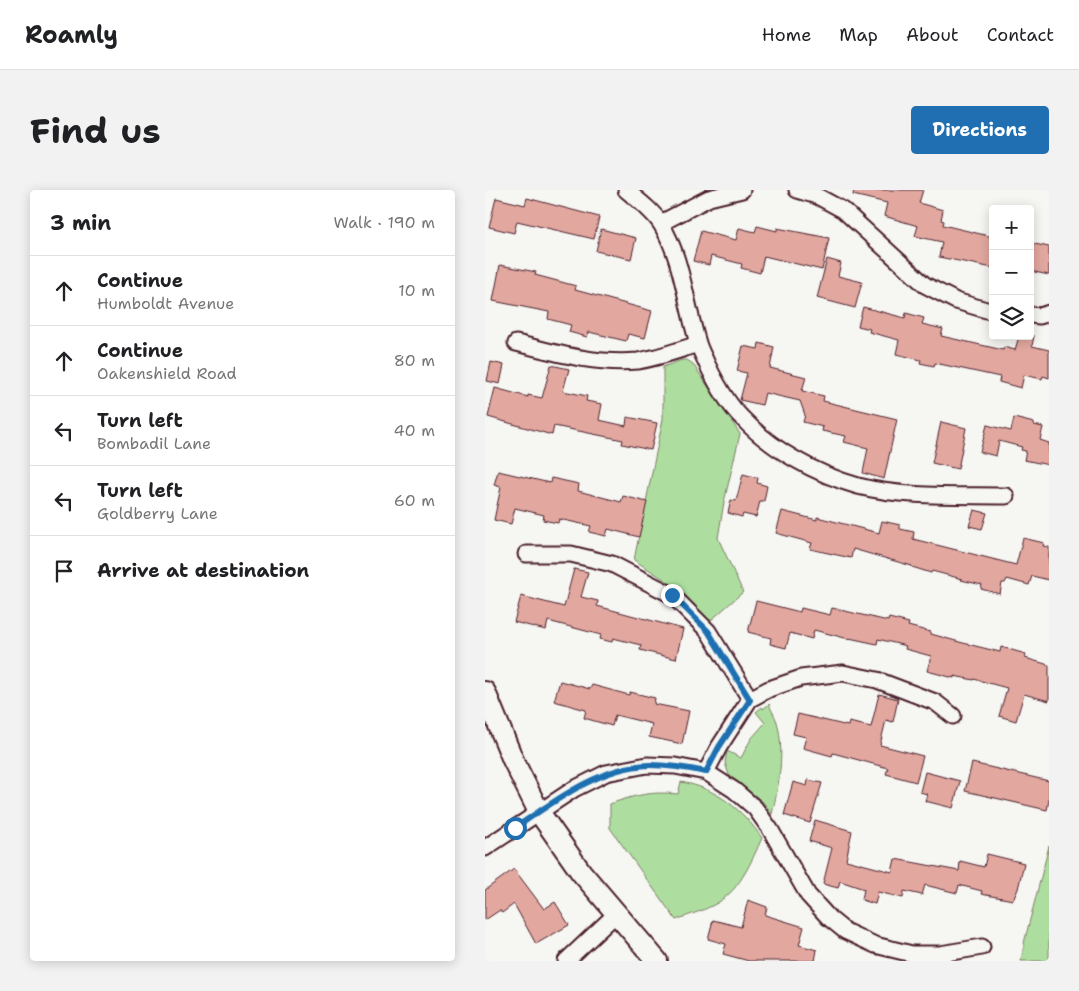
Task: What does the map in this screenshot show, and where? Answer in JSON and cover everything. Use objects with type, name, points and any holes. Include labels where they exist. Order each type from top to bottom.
[{"type":"street","points":[[626,190],[661,223],[671,245],[680,273],[698,344],[718,387],[741,417],[771,444],[811,468],[858,486],[918,494],[1006,496]]},
{"type":"street","points":[[661,223],[709,198],[742,190]]},
{"type":"street","points":[[797,190],[817,196],[843,210],[925,285],[956,301],[989,311]]},
{"type":"street","points":[[1034,315],[1040,316],[1049,313]]},
{"type":"street","points":[[516,343],[574,357],[606,362],[639,360],[698,344]]},
{"type":"street","points":[[526,554],[571,554],[613,564],[672,595],[708,631],[750,700]]},
{"type":"street","points":[[706,772],[719,747],[750,700],[769,689],[801,678],[843,673],[877,680],[935,702],[953,716]]},
{"type":"street","points":[[485,692],[513,760],[539,812],[581,872],[657,961]]},
{"type":"street","points":[[485,848],[574,789],[606,773],[647,765],[675,766],[706,772],[734,790],[755,808],[770,829],[808,895],[829,918],[845,931],[875,945],[912,954],[940,954],[982,947]]},
{"type":"street","points":[[566,961],[616,914]]},
{"type":"green space","points":[[687,360],[693,364],[740,434],[724,502],[718,538],[743,592],[709,622],[673,585],[634,560],[663,419],[663,367]]},
{"type":"green space","points":[[769,704],[777,722],[781,745],[779,780],[772,814],[763,802],[729,775],[725,763],[727,751],[741,758],[751,739],[765,723],[756,712]]},
{"type":"green space","points":[[681,782],[706,789],[727,801],[746,818],[762,838],[745,873],[727,896],[709,907],[676,920],[610,828],[610,804],[644,794],[678,794]]},
{"type":"green space","points":[[1049,846],[1049,961],[1021,961],[1025,939]]},
{"type":"building","points":[[854,190],[923,190],[919,203],[943,210],[941,220],[944,221],[943,225],[989,236],[989,267],[939,257],[942,242],[915,236],[918,226],[884,216],[887,203],[853,195]]},
{"type":"building","points":[[496,198],[525,205],[527,198],[599,217],[594,239],[517,221],[514,233],[489,227]]},
{"type":"building","points":[[757,226],[777,231],[777,228],[829,238],[822,270],[764,256],[760,273],[741,268],[742,264],[711,256],[709,265],[693,261],[701,231],[736,240],[739,228],[755,232]]},
{"type":"building","points":[[601,229],[636,238],[631,259],[596,251]]},
{"type":"building","points":[[1034,244],[1049,247],[1049,275],[1034,272]]},
{"type":"building","points":[[827,259],[841,263],[838,276],[862,282],[855,308],[817,298]]},
{"type":"building","points":[[500,265],[536,272],[535,275],[576,286],[575,290],[652,311],[645,338],[628,334],[626,341],[589,332],[587,337],[569,332],[571,325],[548,319],[549,312],[493,301]]},
{"type":"building","points":[[863,307],[905,318],[906,313],[924,318],[922,324],[943,329],[941,336],[1003,350],[1004,347],[1015,350],[1018,340],[1033,340],[1032,346],[1049,350],[1049,378],[1043,376],[1042,379],[1024,375],[1021,388],[999,382],[1000,377],[935,363],[934,366],[920,363],[921,360],[896,354],[899,340],[869,332],[870,329],[858,326]]},
{"type":"building","points":[[759,343],[774,347],[770,368],[806,377],[802,391],[824,396],[823,401],[897,419],[884,479],[863,473],[868,448],[844,442],[846,436],[822,431],[823,427],[803,422],[805,415],[800,401],[765,393],[762,405],[740,400],[747,373],[737,371],[743,346],[758,349]]},
{"type":"building","points":[[491,362],[504,365],[500,384],[487,381]]},
{"type":"building","points":[[551,365],[569,369],[563,391],[587,396],[586,401],[602,404],[599,420],[626,426],[627,417],[657,423],[651,450],[622,444],[623,440],[554,426],[552,435],[488,417],[495,388],[528,397],[528,395],[542,398]]},
{"type":"building","points":[[1014,418],[1043,427],[1040,440],[1049,443],[1049,465],[1024,460],[1026,451],[1021,450],[1022,447],[999,441],[996,456],[980,452],[987,425],[1011,431]]},
{"type":"building","points":[[941,422],[966,428],[958,469],[932,463]]},
{"type":"building","points":[[498,471],[550,483],[551,478],[579,484],[578,491],[621,502],[623,496],[647,502],[639,537],[608,529],[606,536],[589,532],[591,526],[559,519],[558,523],[543,520],[544,515],[515,508],[511,524],[494,520],[501,487],[494,485]]},
{"type":"building","points":[[743,474],[758,478],[757,483],[767,486],[764,501],[760,501],[756,517],[743,514],[742,517],[728,513],[731,500],[736,501]]},
{"type":"building","points":[[974,510],[987,513],[982,529],[969,526]]},
{"type":"building","points":[[782,511],[817,520],[817,517],[879,533],[882,521],[900,525],[900,529],[914,532],[913,539],[1016,565],[1023,538],[1044,543],[1043,546],[1049,547],[1049,580],[1032,576],[1029,585],[1007,579],[1005,583],[1002,583],[1000,594],[981,589],[982,585],[932,571],[931,573],[853,549],[851,558],[810,549],[812,543],[776,533]]},
{"type":"building","points":[[574,569],[588,572],[581,597],[598,601],[597,606],[683,629],[676,659],[640,650],[641,645],[613,638],[612,642],[600,639],[601,635],[548,621],[546,630],[514,622],[521,596],[564,607]]},
{"type":"building","points":[[756,601],[800,612],[801,608],[830,615],[832,608],[888,621],[889,618],[909,623],[908,626],[931,632],[931,634],[963,643],[1000,652],[1001,647],[1026,654],[1025,658],[1049,665],[1049,701],[1024,694],[1016,721],[999,716],[1007,688],[974,679],[954,676],[954,678],[927,671],[931,656],[905,649],[906,646],[878,639],[877,644],[814,630],[812,639],[790,633],[786,648],[770,644],[771,638],[748,632]]},
{"type":"building","points":[[560,681],[590,689],[592,685],[629,695],[630,692],[655,698],[654,704],[689,711],[682,744],[649,737],[652,724],[615,715],[612,726],[584,718],[586,710],[554,701]]},
{"type":"building","points":[[879,694],[898,699],[893,722],[886,720],[880,745],[923,756],[916,782],[886,774],[888,768],[833,753],[832,756],[803,748],[806,737],[793,734],[798,714],[848,726],[849,722],[871,727]]},
{"type":"building","points":[[972,763],[1049,781],[1047,810],[965,791]]},
{"type":"building","points":[[925,772],[960,781],[953,808],[925,801],[927,794],[920,792]]},
{"type":"building","points":[[808,780],[822,783],[810,823],[784,815],[793,782],[807,786]]},
{"type":"building","points":[[815,820],[852,831],[846,860],[892,872],[895,859],[959,871],[960,861],[984,867],[987,854],[1024,863],[1018,889],[1013,900],[981,894],[982,891],[959,885],[957,893],[925,885],[922,895],[904,891],[903,898],[878,892],[875,904],[862,900],[864,889],[840,881],[838,888],[823,884],[832,848],[809,841]]},
{"type":"building","points":[[514,869],[544,909],[555,902],[569,925],[536,944],[514,904],[502,913],[500,910],[485,920],[485,890]]},
{"type":"building","points":[[748,900],[767,907],[765,915],[804,927],[799,945],[817,950],[815,961],[749,961],[723,954],[726,944],[708,939],[713,920],[741,927]]},
{"type":"route","points":[[515,828],[574,789],[606,773],[647,765],[675,766],[706,772],[719,747],[750,700],[708,631],[672,595]]}]
